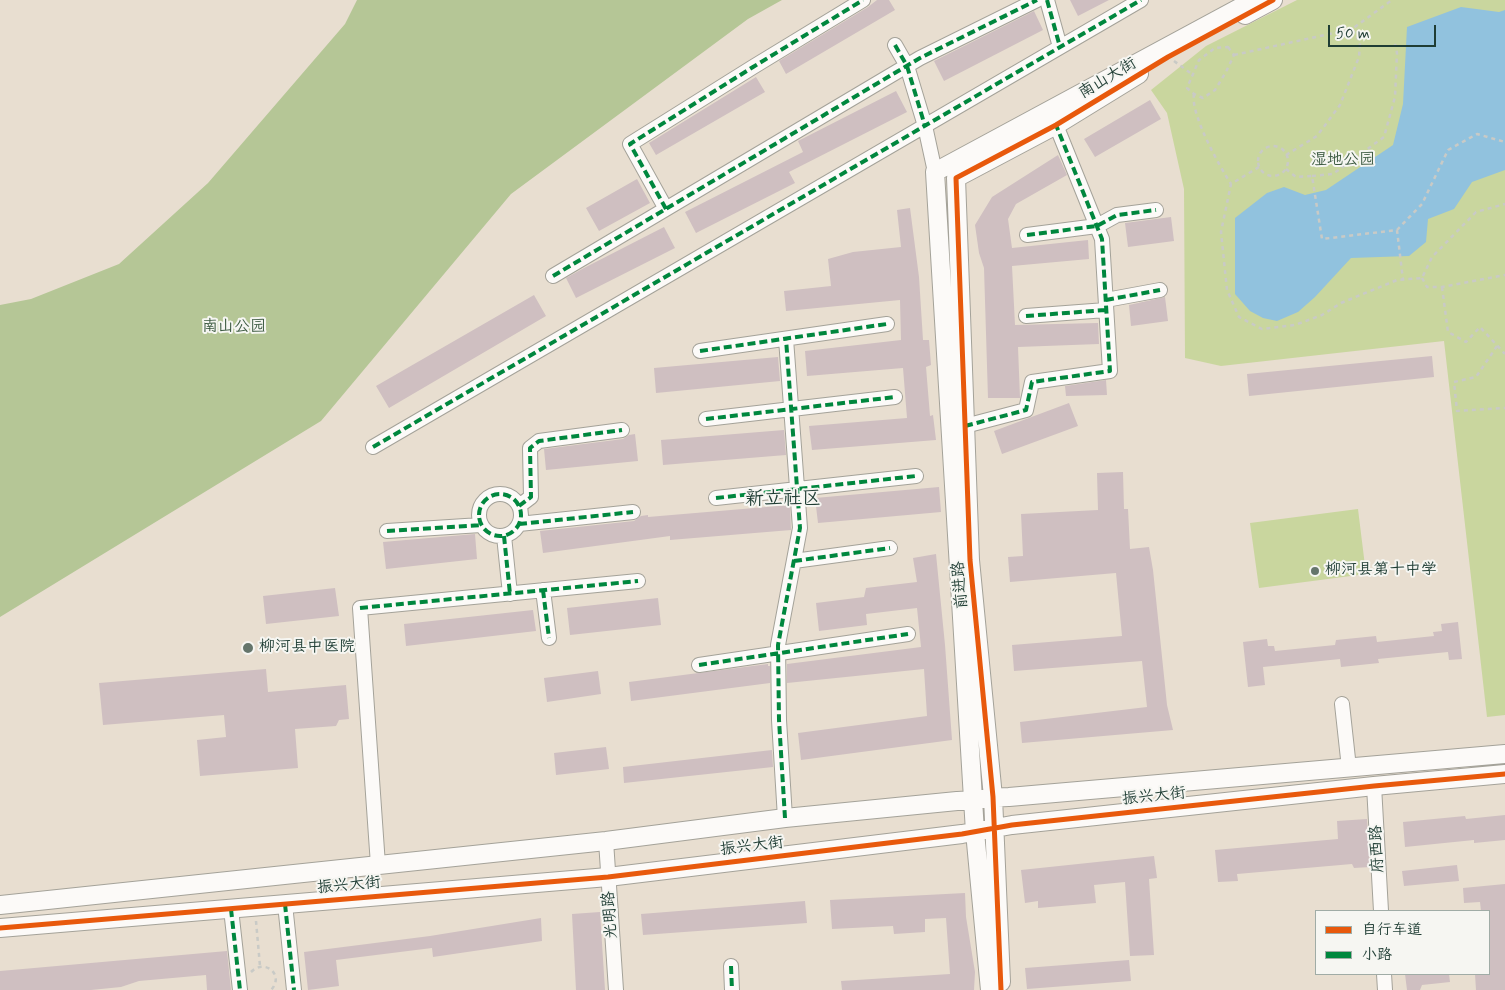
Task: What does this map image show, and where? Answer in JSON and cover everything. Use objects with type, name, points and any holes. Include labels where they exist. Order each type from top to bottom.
[{"type":"street","points":[[666,209],[630,144],[752,66],[863,0]]},
{"type":"street","points":[[553,276],[907,66],[1037,0]]},
{"type":"street","points":[[1047,0],[1060,47]]},
{"type":"street","points":[[373,447],[1141,0]]},
{"type":"street","name":"南山大街","points":[[935,172],[1254,0]]},
{"type":"street","name":"南山大街","points":[[956,178],[1056,125],[1168,57],[1273,0]]},
{"type":"street","points":[[896,45],[907,66],[925,126],[935,172]]},
{"type":"street","points":[[965,426],[1026,410],[1032,382],[1110,371],[1102,239],[1056,125]]},
{"type":"street","name":"前进路","points":[[935,172],[975,832],[990,990]]},
{"type":"street","name":"前进路","points":[[956,178],[970,560],[993,797],[1001,990]]},
{"type":"street","points":[[1027,235],[1097,226],[1117,215],[1156,210]]},
{"type":"street","points":[[1026,316],[1106,305],[1160,290]]},
{"type":"street","points":[[700,351],[887,324]]},
{"type":"street","points":[[785,818],[779,720],[778,646],[800,528],[786,339]]},
{"type":"street","points":[[706,418],[895,397]]},
{"type":"street","points":[[519,506],[531,497],[530,448],[539,441],[622,430]]},
{"type":"street","points":[[716,498],[916,476]]},
{"type":"street","points":[[507,494],[519,506],[521,518],[519,524],[515,530],[504,536],[487,532],[481,525],[478,514],[479,509],[482,503],[490,496],[507,494]]},
{"type":"street","points":[[519,524],[633,512]]},
{"type":"street","points":[[387,531],[481,525]]},
{"type":"street","points":[[504,536],[510,594]]},
{"type":"street","points":[[794,561],[890,548]]},
{"type":"street","points":[[378,865],[360,608],[638,581]]},
{"type":"street","points":[[543,590],[549,638]]},
{"type":"street","points":[[699,665],[908,634]]},
{"type":"street","points":[[1342,704],[1349,768]]},
{"type":"street","name":"振兴大街","points":[[0,905],[606,841],[785,818],[957,800],[973,801],[993,797],[1009,798],[1505,754]]},
{"type":"street","name":"振兴大街","points":[[0,928],[608,877],[975,832],[1022,824],[1374,786],[1505,774]]},
{"type":"street","name":"府西路","points":[[1374,786],[1381,910]]},
{"type":"street","name":"光明路","points":[[606,841],[616,990]]},
{"type":"street","points":[[285,904],[294,990]]},
{"type":"street","points":[[231,909],[240,990]]},
{"type":"street","points":[[731,966],[732,990]]},
{"type":"street","points":[[1384,975],[1385,990]]},
{"type":"path","points":[[1234,55],[1352,28],[1392,0]]},
{"type":"path","points":[[1286,155],[1317,136],[1340,105],[1359,56],[1360,42],[1352,28]]},
{"type":"path","points":[[1286,169],[1296,177],[1333,174],[1384,137],[1395,97],[1397,53],[1395,44]]},
{"type":"path","points":[[1228,47],[1234,55],[1214,90],[1203,98],[1187,88],[1199,60],[1215,48],[1228,47]]},
{"type":"path","points":[[1168,57],[1192,75]]},
{"type":"path","points":[[1194,94],[1193,100],[1200,123],[1219,165],[1231,184],[1221,232],[1226,290],[1238,317],[1262,329],[1295,325],[1322,315],[1341,303],[1397,280],[1422,278]]},
{"type":"path","points":[[1312,176],[1322,239],[1397,230],[1422,204],[1448,150],[1477,134],[1505,142]]},
{"type":"path","points":[[1274,146],[1286,155],[1288,160],[1286,169],[1279,175],[1270,176],[1265,174],[1259,167],[1258,157],[1264,149],[1274,146]]},
{"type":"path","points":[[1231,184],[1259,167]]},
{"type":"path","points":[[1422,278],[1432,257],[1476,212],[1505,204]]},
{"type":"path","points":[[1397,230],[1403,280]]},
{"type":"path","points":[[1422,278],[1427,287],[1442,287],[1505,276]]},
{"type":"path","points":[[1442,287],[1448,332],[1466,342],[1480,327],[1505,354]]},
{"type":"path","points":[[1497,346],[1476,377],[1454,382],[1457,411],[1505,408]]},
{"type":"path","points":[[255,906],[260,966]]},
{"type":"path","points":[[250,975],[260,966],[269,968],[275,974],[276,983],[272,990]]},
{"type":"green space","name":"南山公园","points":[[357,0],[782,0],[748,19],[511,194],[321,421],[0,617],[0,305],[31,299],[119,264],[208,183],[345,24]]},
{"type":"green space","name":"湿地公园","points":[[1297,0],[1505,0],[1505,715],[1487,717],[1444,341],[1221,366],[1185,358],[1184,189],[1167,113],[1151,90],[1206,46]]},
{"type":"green space","points":[[1358,509],[1366,574],[1259,588],[1250,523]]},
{"type":"water","points":[[1461,7],[1499,12],[1505,10],[1505,170],[1472,182],[1454,209],[1428,219],[1426,242],[1409,256],[1351,258],[1315,297],[1298,312],[1277,321],[1263,318],[1250,311],[1235,294],[1235,218],[1267,193],[1284,187],[1305,195],[1326,190],[1393,145],[1403,104],[1407,27]]},
{"type":"building","points":[[877,0],[889,0],[895,10],[786,74],[779,61]]},
{"type":"building","points":[[1070,0],[1109,0],[1078,16]]},
{"type":"building","points":[[1034,11],[1043,30],[944,81],[934,61]]},
{"type":"building","points":[[756,77],[765,92],[656,155],[649,143]]},
{"type":"building","points":[[896,91],[907,112],[789,172],[795,183],[696,233],[685,212],[803,152],[798,141]]},
{"type":"building","points":[[1150,100],[1161,119],[1095,157],[1084,139]]},
{"type":"building","points":[[1058,155],[1067,175],[1016,204],[1008,219],[1012,248],[1088,240],[1089,259],[1012,266],[1015,325],[1098,323],[1099,344],[1018,347],[1020,398],[988,398],[984,268],[979,253],[975,225],[992,197]]},
{"type":"building","points":[[637,179],[650,203],[599,231],[586,208]]},
{"type":"building","points":[[910,208],[919,277],[923,340],[929,340],[931,365],[926,367],[930,416],[933,415],[936,440],[812,450],[809,426],[907,418],[903,368],[807,376],[805,351],[901,340],[900,300],[786,311],[784,291],[831,286],[828,259],[853,252],[901,247],[897,210]]},
{"type":"building","points":[[1171,217],[1174,241],[1128,247],[1125,223]]},
{"type":"building","points":[[664,227],[675,248],[576,298],[566,278]]},
{"type":"building","points":[[534,295],[546,316],[389,408],[376,386]]},
{"type":"building","points":[[1165,297],[1168,321],[1131,326],[1129,305]]},
{"type":"building","points":[[1432,356],[1434,377],[1249,396],[1247,374]]},
{"type":"building","points":[[778,357],[780,381],[656,393],[654,368]]},
{"type":"building","points":[[1106,380],[1107,395],[1066,396],[1065,386]]},
{"type":"building","points":[[1069,403],[1078,426],[1002,454],[994,431]]},
{"type":"building","points":[[784,430],[786,455],[663,465],[661,440]]},
{"type":"building","points":[[635,434],[638,461],[546,470],[544,449],[623,439]]},
{"type":"building","points":[[1123,472],[1124,509],[1128,509],[1130,549],[1149,547],[1167,705],[1173,730],[1022,743],[1020,722],[1147,707],[1142,661],[1014,671],[1012,645],[1122,636],[1116,573],[1010,582],[1008,557],[1023,556],[1021,514],[1098,510],[1097,473]]},
{"type":"building","points":[[939,487],[941,512],[818,523],[815,498]]},
{"type":"building","points":[[790,505],[791,530],[670,540],[670,536],[543,553],[540,531],[634,521],[641,516],[648,515],[648,517]]},
{"type":"building","points":[[475,534],[477,559],[386,569],[383,542]]},
{"type":"building","points":[[936,554],[952,740],[801,760],[798,733],[927,716],[924,669],[787,683],[787,664],[921,647],[917,608],[866,614],[867,625],[819,631],[816,603],[864,597],[866,588],[917,582],[913,558]]},
{"type":"building","points":[[335,588],[339,616],[266,624],[263,596]]},
{"type":"building","points":[[658,598],[661,625],[570,635],[567,608]]},
{"type":"building","points":[[533,610],[536,631],[406,646],[404,624]]},
{"type":"building","points":[[1458,622],[1462,659],[1449,660],[1448,652],[1378,659],[1379,663],[1341,667],[1340,659],[1263,667],[1265,685],[1248,687],[1243,642],[1267,639],[1268,646],[1274,646],[1275,651],[1335,645],[1336,640],[1376,636],[1377,642],[1434,636],[1433,632],[1442,631],[1441,624]]},
{"type":"building","points":[[768,664],[770,666],[770,683],[631,701],[629,682]]},
{"type":"building","points":[[266,669],[268,692],[346,685],[349,719],[339,720],[336,726],[295,729],[298,768],[200,776],[197,740],[226,737],[224,715],[103,725],[99,683]]},
{"type":"building","points":[[598,671],[601,694],[547,702],[544,678]]},
{"type":"building","points":[[606,747],[609,769],[556,775],[554,753]]},
{"type":"building","points":[[772,750],[773,767],[624,783],[623,767]]},
{"type":"building","points":[[1505,815],[1505,840],[1474,843],[1474,840],[1405,847],[1403,822],[1465,816],[1466,819]]},
{"type":"building","points":[[1367,819],[1370,867],[1354,868],[1352,864],[1237,874],[1238,881],[1218,882],[1215,850],[1338,839],[1337,821]]},
{"type":"building","points":[[1154,856],[1157,878],[1149,879],[1154,955],[1130,956],[1125,882],[1094,885],[1096,903],[1038,908],[1038,901],[1025,903],[1021,870]]},
{"type":"building","points":[[1457,865],[1459,881],[1404,886],[1402,871]]},
{"type":"building","points":[[1505,884],[1505,990],[1476,990],[1475,975],[1490,975],[1490,910],[1481,910],[1480,902],[1464,903],[1463,888]]},
{"type":"building","points":[[965,893],[966,917],[975,972],[974,990],[842,990],[841,981],[950,974],[946,918],[925,919],[925,932],[894,934],[893,926],[832,929],[830,900]]},
{"type":"building","points":[[805,901],[807,923],[643,935],[641,914]]},
{"type":"building","points":[[600,912],[605,990],[576,990],[572,914]]},
{"type":"building","points":[[541,918],[542,941],[433,957],[432,948],[336,960],[339,986],[308,990],[304,952],[430,936]]},
{"type":"building","points":[[227,951],[231,990],[207,990],[206,975],[139,981],[121,987],[91,990],[0,990],[0,971]]},
{"type":"building","points":[[1129,960],[1131,981],[1027,989],[1025,968]]},
{"type":"building","points":[[1405,975],[1449,975],[1450,982],[1422,985],[1420,990],[1407,990]]},
{"type":"marked path","points":[[666,209],[630,144],[863,0]]},
{"type":"marked path","points":[[553,276],[920,58],[1037,0]]},
{"type":"marked path","points":[[1047,0],[1060,47]]},
{"type":"marked path","points":[[373,447],[1141,0]]},
{"type":"marked path","points":[[895,45],[907,66],[925,126]]},
{"type":"marked path","points":[[965,426],[1026,410],[1032,382],[1110,371],[1102,239],[1056,125]]},
{"type":"marked path","points":[[1027,235],[1097,226],[1117,215],[1156,210]]},
{"type":"marked path","points":[[1106,300],[1160,290]]},
{"type":"marked path","points":[[1026,316],[1106,310]]},
{"type":"marked path","points":[[700,351],[887,324]]},
{"type":"marked path","points":[[785,818],[779,720],[778,645],[800,528],[786,339]]},
{"type":"marked path","points":[[706,419],[895,397]]},
{"type":"marked path","points":[[519,506],[531,497],[530,448],[539,441],[622,430]]},
{"type":"marked path","points":[[716,498],[916,476]]},
{"type":"marked path","points":[[504,494],[512,497],[518,503],[521,515],[518,527],[512,533],[496,536],[488,533],[482,527],[479,511],[482,503],[488,497],[504,494]]},
{"type":"marked path","points":[[519,524],[633,512]]},
{"type":"marked path","points":[[387,531],[481,525]]},
{"type":"marked path","points":[[504,536],[510,594]]},
{"type":"marked path","points":[[794,561],[890,548]]},
{"type":"marked path","points":[[360,608],[638,581]]},
{"type":"marked path","points":[[543,590],[549,638]]},
{"type":"marked path","points":[[699,665],[908,634]]},
{"type":"marked path","points":[[285,904],[294,990]]},
{"type":"marked path","points":[[231,909],[240,990]]},
{"type":"marked path","points":[[731,966],[732,990]]},
{"type":"cycle path","points":[[1001,990],[993,797],[970,560],[956,178],[1056,125],[1168,57],[1273,0]]},
{"type":"cycle path","points":[[0,928],[608,877],[962,834],[1012,825],[1374,786],[1505,774]]},
{"type":"place","name":"柳河县第十中学","points":[[1315,571]]},
{"type":"place","name":"柳河县中医院","points":[[248,648]]},
{"type":"district","name":"新立社区","points":[[783,500]]}]
